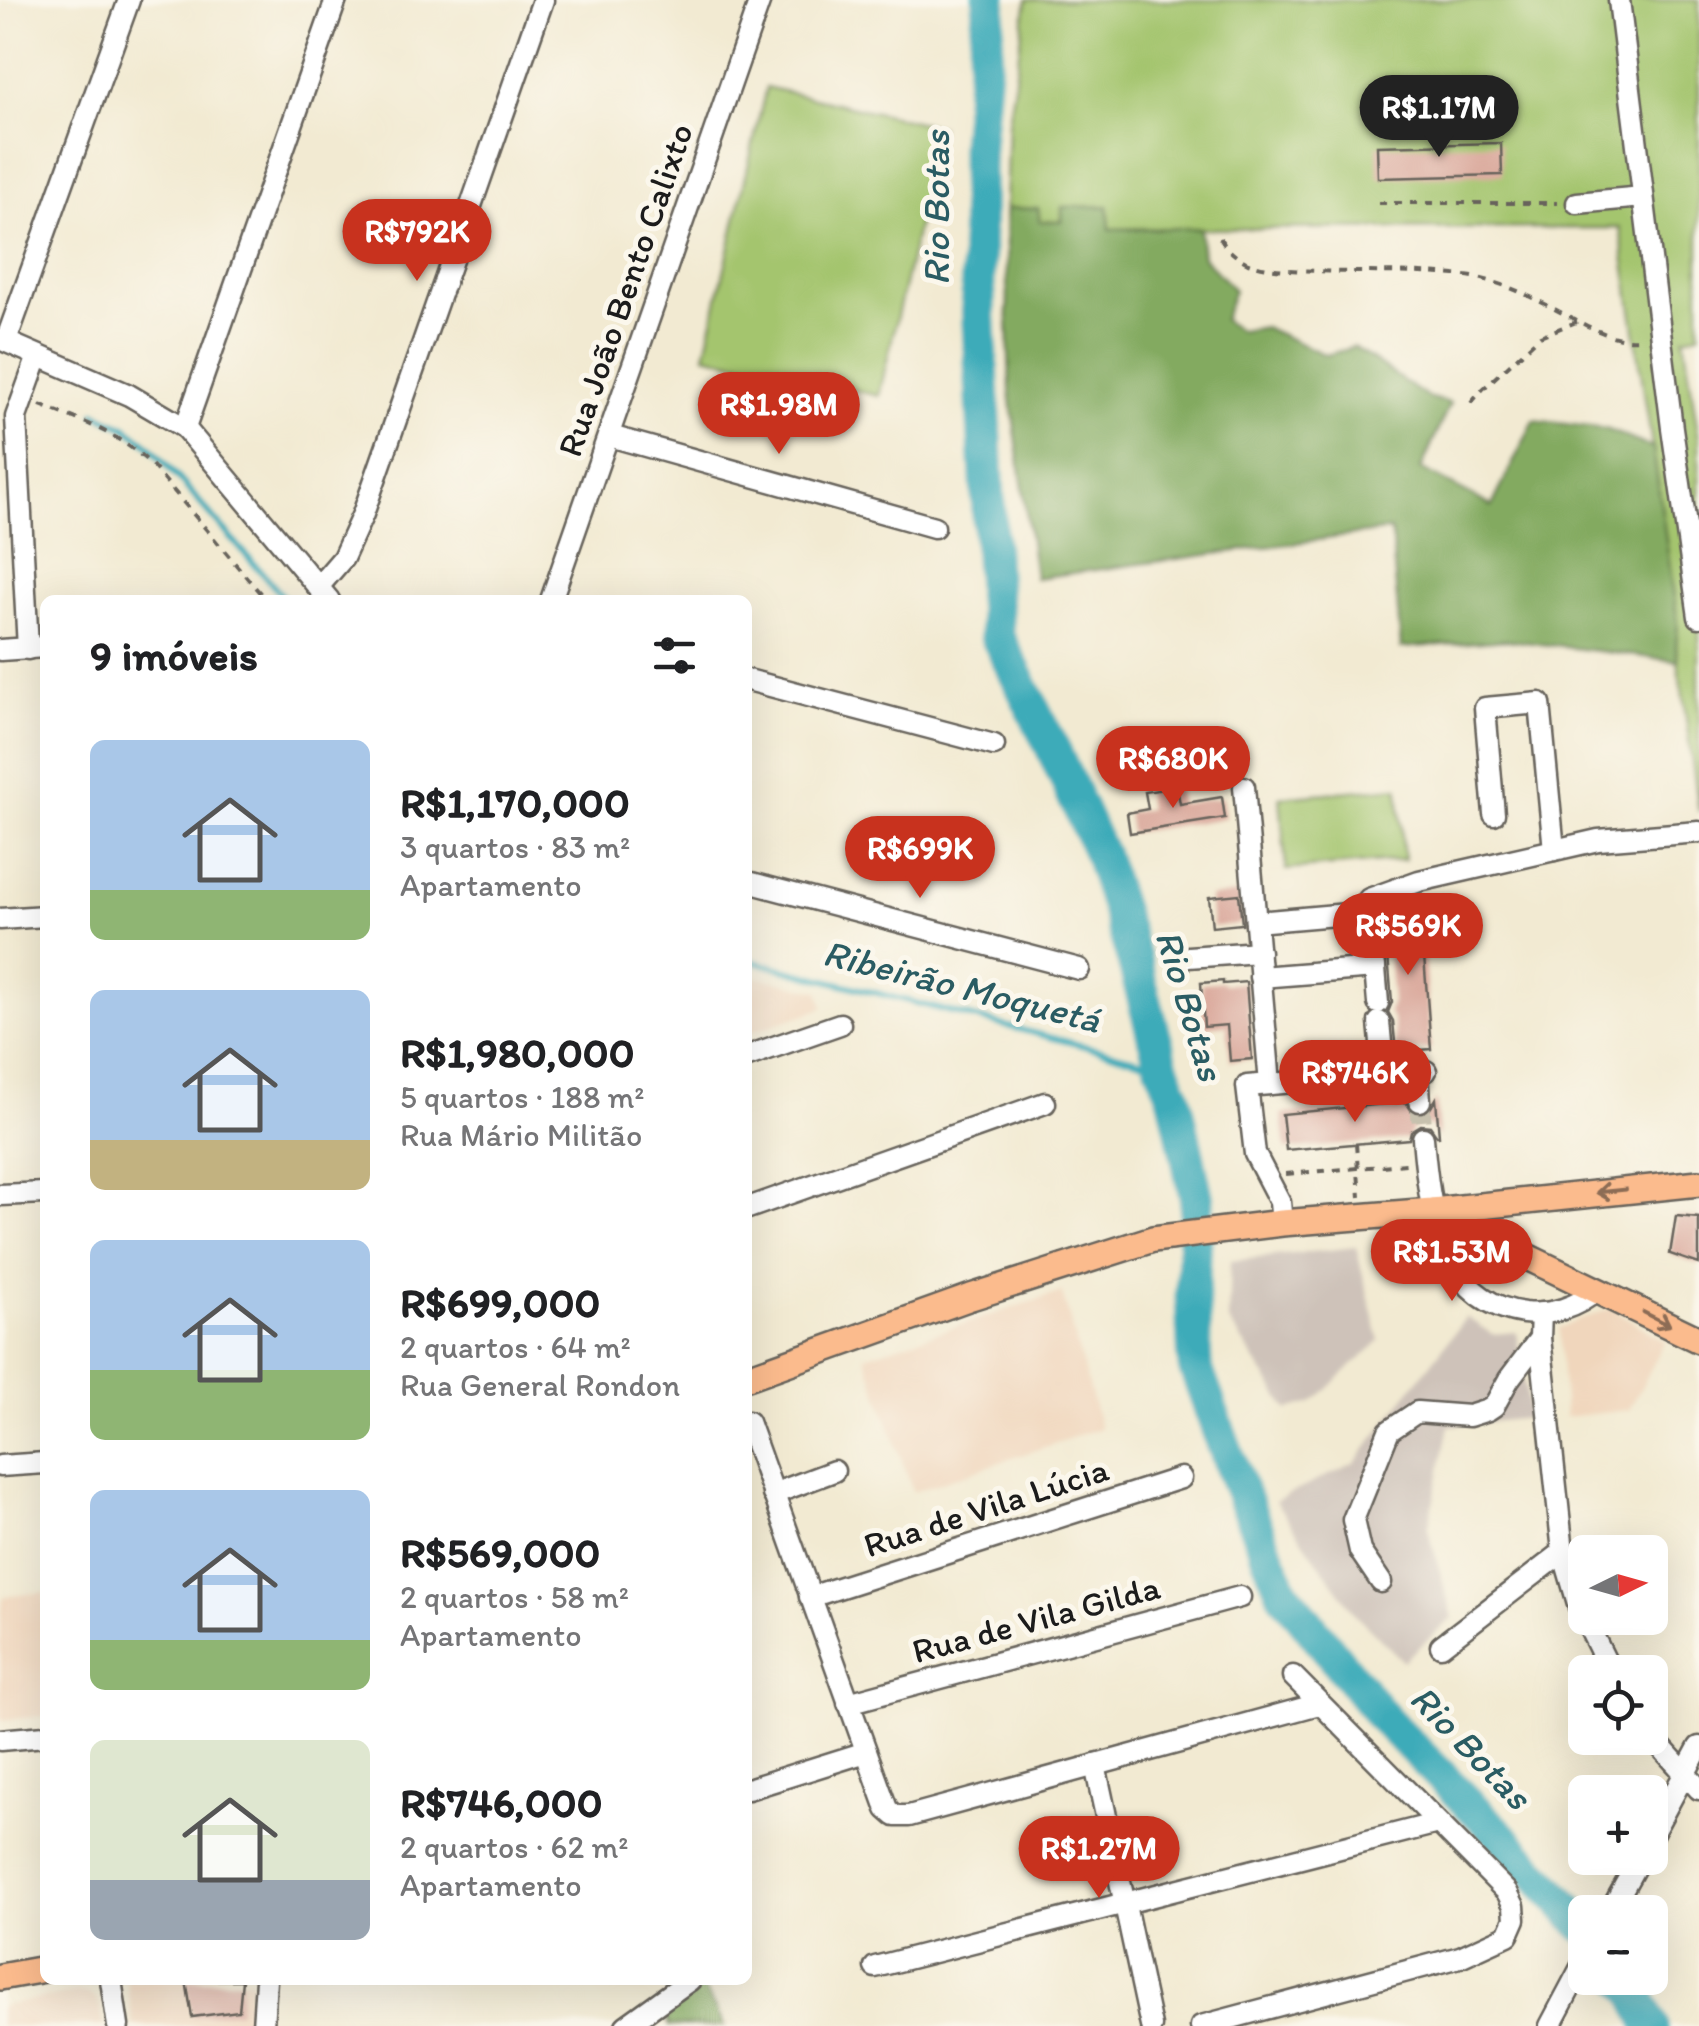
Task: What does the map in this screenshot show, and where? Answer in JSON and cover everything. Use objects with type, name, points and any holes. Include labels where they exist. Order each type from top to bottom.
[{"type":"main road","points":[[752,1376],[971,1296],[1153,1238],[1699,1184]]},
{"type":"main road","points":[[1506,1247],[1506,1222],[1524,1200]]},
{"type":"main road","points":[[1432,1211],[1699,1340]]},
{"type":"main road","points":[[0,1977],[40,1970]]},
{"type":"street","points":[[129,0],[3,340],[129,396],[186,428],[323,593],[363,514],[544,0]]},
{"type":"street","points":[[186,428],[336,0]]},
{"type":"street","name":"Rua João Bento Calixto","points":[[553,595],[760,0]]},
{"type":"street","points":[[1618,0],[1699,617]]},
{"type":"street","points":[[1577,203],[1643,197]]},
{"type":"street","points":[[0,650],[37,648],[19,407],[38,356]]},
{"type":"street","points":[[610,436],[934,527]]},
{"type":"street","points":[[752,681],[994,746]]},
{"type":"street","points":[[1494,814],[1485,708],[1540,703],[1554,850]]},
{"type":"street","points":[[1244,787],[1270,1084]]},
{"type":"street","points":[[1384,1074],[1369,898],[1419,881],[1598,840],[1699,832]]},
{"type":"street","points":[[752,883],[1080,969]]},
{"type":"street","points":[[1256,922],[1370,912]]},
{"type":"street","points":[[0,919],[40,916]]},
{"type":"street","points":[[1188,957],[1258,952]]},
{"type":"street","points":[[1260,977],[1375,968]]},
{"type":"street","points":[[752,1055],[840,1024]]},
{"type":"street","points":[[1282,1223],[1280,1202],[1255,1154],[1247,1086],[1422,1071],[1420,1101]]},
{"type":"street","points":[[752,1207],[1045,1103]]},
{"type":"street","points":[[1423,1138],[1432,1211],[1444,1247],[1470,1287],[1484,1298],[1525,1313],[1572,1305],[1597,1290]]},
{"type":"street","points":[[0,1196],[40,1193]]},
{"type":"street","points":[[1540,1313],[1563,1552],[1579,1607],[1603,1655]]},
{"type":"street","points":[[1380,1582],[1360,1550],[1352,1520],[1390,1431],[1417,1412],[1470,1416],[1488,1410],[1540,1338]]},
{"type":"street","points":[[752,1434],[887,1808],[899,1817],[1319,1704]]},
{"type":"street","points":[[0,1466],[40,1464]]},
{"type":"street","points":[[773,1494],[834,1472]]},
{"type":"street","name":"Rua de Vila Lúcia","points":[[810,1596],[1181,1478]]},
{"type":"street","points":[[1441,1646],[1563,1552]]},
{"type":"street","name":"Rua de Vila Gilda","points":[[848,1703],[1240,1597]]},
{"type":"street","points":[[1201,2026],[1460,1957],[1508,1935],[1514,1924],[1514,1906],[1501,1884],[1293,1676]]},
{"type":"street","points":[[0,1740],[40,1736]]},
{"type":"street","points":[[1668,1814],[1692,1782],[1699,1747]]},
{"type":"street","points":[[752,1788],[866,1752]]},
{"type":"street","points":[[1668,1755],[1692,1782]]},
{"type":"street","points":[[1095,1765],[1151,2026]]},
{"type":"street","points":[[875,1967],[1438,1824]]},
{"type":"street","points":[[112,1985],[118,2026]]},
{"type":"street","points":[[263,2026],[266,1985]]},
{"type":"street","points":[[626,2026],[683,1985]]},
{"type":"street","points":[[1550,2026],[1568,1992]]},
{"type":"path","points":[[1378,203],[1577,203]]},
{"type":"path","points":[[1220,238],[1227,250],[1266,268],[1478,278],[1514,289],[1606,334],[1628,340],[1660,338]]},
{"type":"path","points":[[1470,404],[1540,336],[1579,321]]},
{"type":"path","points":[[19,407],[109,432],[130,445],[151,464],[262,595]]},
{"type":"path","points":[[1356,1144],[1362,1217]]},
{"type":"path","points":[[1266,1176],[1426,1162]]},
{"type":"shaded area","points":[[752,976],[819,991],[824,1008],[752,1032]]},
{"type":"shaded area","points":[[1356,1247],[1380,1341],[1312,1403],[1288,1410],[1228,1320],[1230,1261]]},
{"type":"shaded area","points":[[1062,1292],[1100,1428],[913,1492],[865,1356]]},
{"type":"shaded area","points":[[1612,1308],[1665,1342],[1629,1410],[1565,1417],[1559,1328]]},
{"type":"shaded area","points":[[1466,1317],[1492,1334],[1516,1332],[1530,1418],[1449,1426],[1428,1529],[1453,1618],[1403,1661],[1355,1614],[1275,1501],[1356,1462]]},
{"type":"shaded area","points":[[40,1593],[40,1716],[0,1720],[3,1597]]},
{"type":"shaded area","points":[[128,1985],[250,1985],[246,2022],[133,2026]]},
{"type":"shaded area","points":[[78,1992],[97,2000],[104,2026],[0,2026],[0,2006]]},
{"type":"green space","points":[[1027,0],[1699,0],[1699,334],[1684,337],[1699,441],[1699,812],[1676,647],[1678,624],[1620,228],[1109,229],[1108,207],[1063,221],[1039,222],[1038,208],[1005,209],[1008,122]]},
{"type":"green space","points":[[766,87],[940,127],[879,396],[705,355]]},
{"type":"green space","points":[[1108,206],[1110,229],[1200,228],[1203,257],[1234,290],[1223,320],[1240,331],[1264,327],[1326,355],[1354,347],[1427,397],[1450,403],[1421,469],[1492,506],[1534,420],[1606,429],[1653,448],[1678,624],[1678,661],[1508,640],[1401,648],[1391,530],[1035,578],[1010,393],[1005,209],[1038,208],[1040,221],[1062,221],[1062,207]]},
{"type":"green space","points":[[1398,787],[1404,860],[1286,870],[1280,797]]},
{"type":"green space","points":[[703,1987],[725,2026],[669,2026],[665,2012]]},
{"type":"building","points":[[1501,143],[1502,175],[1378,178],[1377,146]]},
{"type":"building","points":[[1177,787],[1180,804],[1222,797],[1225,818],[1130,833],[1127,813],[1148,809],[1145,792]]},
{"type":"building","points":[[1239,894],[1242,924],[1212,927],[1209,897]]},
{"type":"building","points":[[1420,903],[1431,1049],[1396,1052],[1393,1021],[1388,1012],[1392,1002],[1384,908]]},
{"type":"building","points":[[1246,982],[1252,1059],[1230,1061],[1227,1025],[1204,1027],[1201,983]]},
{"type":"building","points":[[1436,1099],[1439,1136],[1430,1126],[1421,1125],[1411,1131],[1409,1139],[1286,1150],[1282,1114],[1406,1102],[1413,1113],[1422,1115]]},
{"type":"building","points":[[1676,1216],[1699,1218],[1699,1264],[1670,1254]]},
{"type":"building","points":[[187,1985],[242,1985],[239,2011],[192,2017]]},
{"type":"waterway","name":"Rio Botas","points":[[990,0],[977,145],[978,305],[997,636],[1102,858],[1162,1066],[1175,1098],[1197,1201],[1192,1294],[1195,1366],[1283,1592],[1383,1718],[1568,1909]]},
{"type":"waterway","name":"Ribeirão Moquetá","points":[[95,413],[127,428],[149,445],[282,595]]},
{"type":"waterway","name":"Ribeirão Moquetá","points":[[752,961],[1162,1066]]},
{"type":"waterway","name":"Rio Botas","points":[[1637,1995],[1652,2026]]},
{"type":"tunnel","points":[[1420,1101],[1423,1138]]}]
